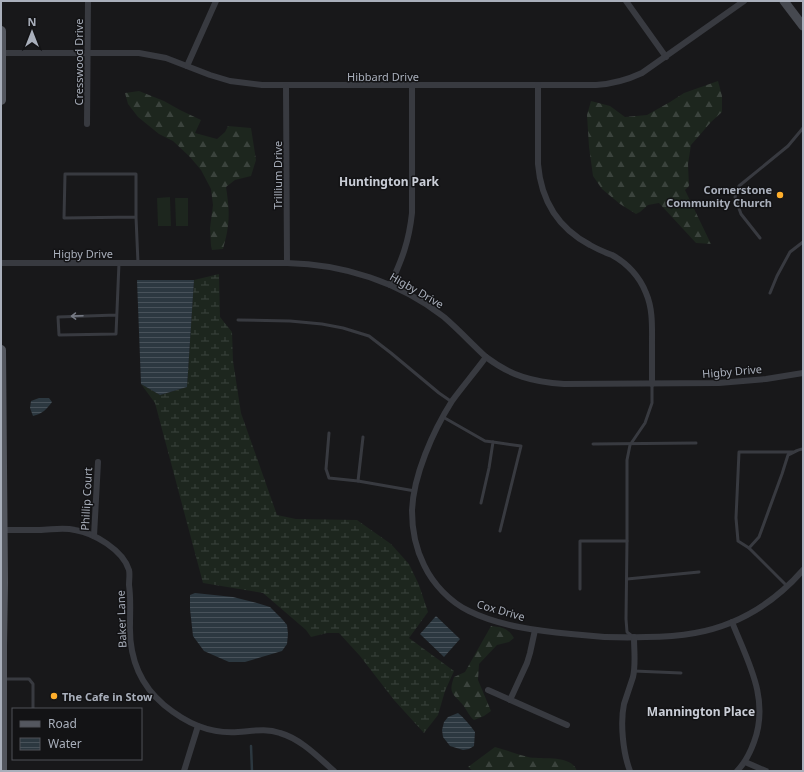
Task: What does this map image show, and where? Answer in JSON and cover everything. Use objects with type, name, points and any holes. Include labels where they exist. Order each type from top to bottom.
[{"type":"main road","points":[[784,1],[803,26]]},
{"type":"main road","points":[[1,31],[1,100]]},
{"type":"main road","points":[[1,350],[3,530],[1,675],[2,771]]},
{"type":"street","name":"Cresswood Drive","points":[[88,1],[88,124]]},
{"type":"street","points":[[187,66],[216,1]]},
{"type":"street","points":[[626,1],[666,57]]},
{"type":"street","name":"Hibbard Drive","points":[[1,54],[139,53],[166,58],[210,75],[238,83],[262,85],[596,85],[619,82],[642,73],[744,1]]},
{"type":"street","points":[[538,85],[538,164],[540,182],[545,197],[557,218],[572,233],[589,245],[621,261],[635,274],[643,285],[649,300],[652,322],[652,384]]},
{"type":"street","name":"Trillium Drive","points":[[286,86],[287,263]]},
{"type":"street","points":[[390,286],[404,254],[412,213],[412,86]]},
{"type":"street","name":"Higby Drive","points":[[1,263],[287,263],[337,268],[359,274],[390,286],[425,304],[443,317],[486,357],[514,374],[527,379],[544,382],[564,384],[701,384],[766,379],[803,372]]},
{"type":"street","name":"Cox Drive","points":[[486,357],[452,402],[434,434],[415,490],[412,512],[416,544],[427,572],[436,585],[449,598],[468,611],[498,622],[535,630],[583,636],[615,638],[660,637],[694,634],[712,630],[764,606],[780,594],[803,570]]},
{"type":"street","name":"Phillip Court","points":[[94,536],[98,462]]},
{"type":"street","name":"Baker Lane","points":[[3,530],[74,529],[86,532],[104,541],[125,562],[129,570],[131,645],[140,677],[147,687],[174,712],[198,726],[212,731],[226,732],[268,730],[281,733],[292,737],[334,771]]},
{"type":"street","points":[[732,622],[758,690],[760,717],[758,729],[750,753],[745,762],[737,771]]},
{"type":"street","points":[[510,700],[527,663],[535,630]]},
{"type":"street","points":[[630,771],[627,761],[622,726],[622,715],[634,671],[634,637]]},
{"type":"street","points":[[488,690],[567,725]]},
{"type":"street","points":[[184,771],[198,726]]},
{"type":"street","points":[[745,762],[766,771]]},
{"type":"lane","points":[[760,238],[741,214],[735,197],[739,186],[788,146],[803,128]]},
{"type":"lane","points":[[136,217],[64,218],[65,174],[136,174],[138,263]]},
{"type":"lane","points":[[770,293],[790,252],[803,242]]},
{"type":"lane","points":[[116,315],[58,317],[59,335],[116,334],[119,263]]},
{"type":"lane","points":[[238,320],[290,321],[322,324],[343,328],[369,336],[452,402]]},
{"type":"lane","points":[[634,637],[627,632],[626,619],[627,460],[631,444],[645,423],[652,403],[652,384]]},
{"type":"lane","points":[[443,417],[485,442],[521,446],[500,531]]},
{"type":"lane","points":[[329,433],[326,469],[329,478],[415,490]]},
{"type":"lane","points":[[358,481],[363,437]]},
{"type":"lane","points":[[481,503],[490,468],[493,442]]},
{"type":"lane","points":[[593,444],[696,443]]},
{"type":"lane","points":[[748,548],[759,537],[788,455],[803,449]]},
{"type":"lane","points":[[787,586],[748,548],[738,541],[736,518],[739,452],[794,452]]},
{"type":"lane","points":[[580,589],[580,541],[627,541]]},
{"type":"lane","points":[[627,579],[699,572]]},
{"type":"lane","points":[[634,671],[681,673]]},
{"type":"lane","points":[[1,675],[30,679],[33,684],[33,708]]},
{"type":"green space","points":[[718,81],[722,96],[722,112],[691,145],[688,164],[689,186],[685,190],[711,244],[696,243],[659,203],[648,205],[636,214],[620,204],[602,189],[593,176],[587,115],[591,101],[610,106],[625,117],[647,115],[684,93]]},
{"type":"green space","points":[[139,91],[164,101],[201,120],[195,133],[217,139],[225,132],[228,126],[251,128],[256,160],[251,176],[235,180],[226,187],[229,218],[223,249],[212,250],[210,228],[213,205],[211,189],[201,170],[173,141],[159,134],[138,117],[128,104],[125,93]]},
{"type":"green space","points":[[170,197],[171,226],[158,226],[157,198]]},
{"type":"green space","points":[[175,198],[188,198],[188,226],[176,226]]},
{"type":"green space","points":[[219,274],[220,317],[232,332],[233,361],[241,413],[277,515],[296,519],[357,520],[391,544],[409,564],[419,585],[428,612],[409,638],[454,671],[445,691],[438,715],[424,733],[394,700],[360,656],[339,633],[327,633],[311,637],[306,630],[263,593],[203,583],[155,403],[141,384],[160,395],[187,387],[194,280]]},
{"type":"green space","points":[[491,626],[504,629],[514,638],[509,642],[497,645],[479,664],[478,680],[491,711],[474,720],[452,693],[451,687],[454,677],[465,672]]},
{"type":"green space","points":[[495,747],[528,757],[563,760],[569,762],[577,771],[473,771],[468,767]]},
{"type":"water","points":[[137,280],[194,280],[187,387],[160,395],[141,384]]},
{"type":"water","points":[[39,398],[49,398],[52,402],[44,411],[33,416],[30,408],[31,401]]},
{"type":"water","points":[[195,593],[233,597],[270,607],[287,625],[287,644],[282,651],[245,662],[229,662],[204,651],[193,636],[190,595]]},
{"type":"water","points":[[436,616],[460,639],[444,657],[420,634]]},
{"type":"water","points":[[458,713],[475,732],[474,746],[469,749],[463,750],[450,746],[443,737],[442,730],[444,722],[448,717]]},
{"type":"waterway","points":[[251,746],[252,771]]},
{"type":"place","name":"Cornerstone Community Church","points":[[780,195]]},
{"type":"place","name":"The Cafe in Stow","points":[[54,696]]},
{"type":"district","name":"Huntington Park","points":[[389,181]]},
{"type":"district","name":"Mannington Place","points":[[701,711]]}]
